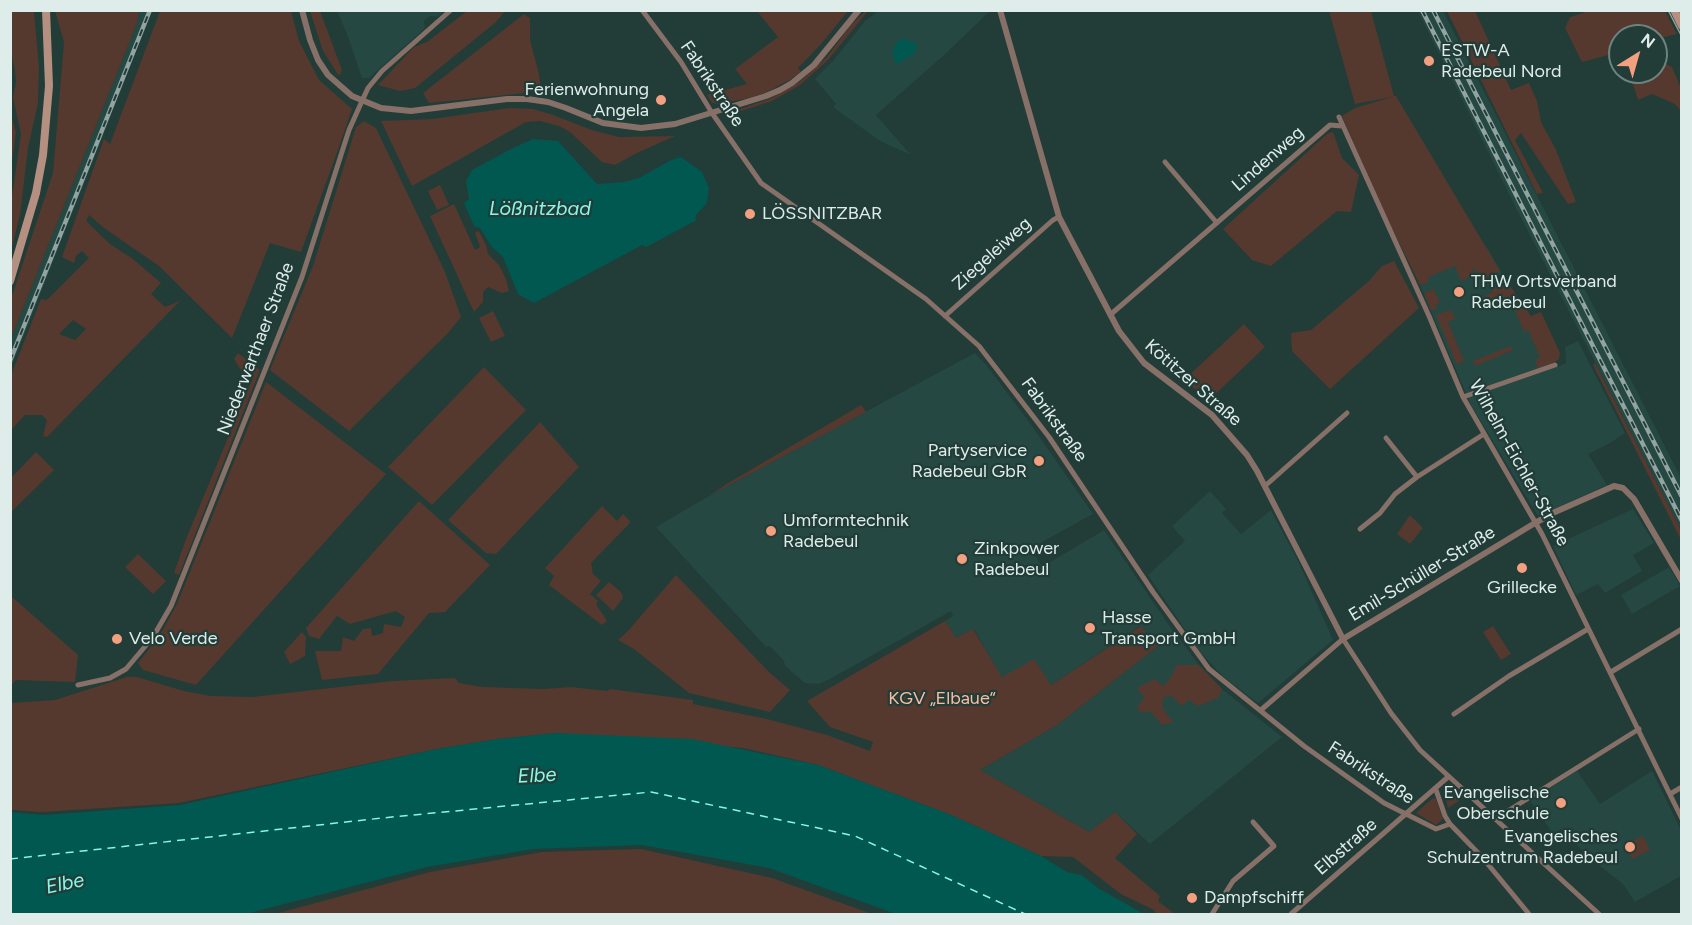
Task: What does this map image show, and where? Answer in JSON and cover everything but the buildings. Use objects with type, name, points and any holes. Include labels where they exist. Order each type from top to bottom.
[{"type":"main road","points":[[10,282],[33,204],[43,155],[49,86],[46,10]]},
{"type":"main road","points":[[1674,10],[1682,26]]},
{"type":"street","points":[[302,10],[310,40],[318,60],[328,75],[340,87],[362,101],[381,108],[411,111],[507,99],[527,99],[557,105],[603,123],[641,128],[675,124],[712,113],[766,96],[792,83],[814,65],[859,10]]},
{"type":"street","name":"Niederwarthaer Straße","points":[[78,685],[110,678],[126,669],[153,637],[171,606],[302,277],[350,130],[362,101],[377,75],[451,10]]},
{"type":"street","name":"Fabrikstraße","points":[[642,10],[681,62],[712,113],[747,163],[769,190],[926,299],[979,346],[1044,431],[1153,592],[1209,669],[1304,746],[1384,803],[1436,829],[1450,824]]},
{"type":"street","name":"Kötitzer Straße","points":[[1000,10],[1059,217],[1129,347],[1144,363],[1212,415],[1247,455],[1343,639],[1411,740],[1448,777],[1599,915]]},
{"type":"street","name":"Wilhelm-Eichler-Straße","points":[[1339,117],[1463,397],[1535,522],[1682,819]]},
{"type":"street","name":"Lindenweg","points":[[1110,315],[1330,125],[1342,126]]},
{"type":"street","points":[[1165,162],[1217,223]]},
{"type":"street","name":"Ziegeleiweg","points":[[945,316],[1059,217]]},
{"type":"street","points":[[1463,397],[1555,365]]},
{"type":"street","points":[[1265,486],[1347,413]]},
{"type":"street","points":[[1360,529],[1380,513],[1395,494],[1417,477],[1484,434]]},
{"type":"street","points":[[1386,438],[1417,477]]},
{"type":"street","name":"Emil-Schüller-Straße","points":[[1261,710],[1343,639],[1535,522],[1614,486],[1623,488],[1634,499],[1682,581]]},
{"type":"street","points":[[1454,714],[1509,676],[1588,629]]},
{"type":"street","points":[[1611,672],[1682,629]]},
{"type":"street","points":[[1495,819],[1639,729]]},
{"type":"street","name":"Elbstraße","points":[[1291,915],[1436,790],[1448,777]]},
{"type":"street","points":[[1670,794],[1682,787]]},
{"type":"street","points":[[1436,790],[1450,824],[1482,857],[1529,915]]},
{"type":"street","points":[[1212,915],[1233,881],[1274,846],[1253,822]]},
{"type":"shaded area","points":[[139,11],[152,11],[11,368],[11,338],[137,23]]},
{"type":"shaded area","points":[[337,11],[445,11],[437,17],[430,16],[424,21],[425,28],[369,78],[362,78]]},
{"type":"shaded area","points":[[878,11],[990,11],[876,115],[911,155],[880,141],[833,107],[836,104],[815,79],[833,61],[865,21]]},
{"type":"shaded area","points":[[1418,11],[1443,11],[1681,478],[1681,530],[1519,214]]},
{"type":"shaded area","points":[[1486,246],[1557,367],[1566,363],[1565,347],[1578,341],[1625,433],[1588,454],[1607,485],[1538,516],[1471,405],[1415,274]]},
{"type":"shaded area","points":[[975,353],[1032,426],[1093,514],[1031,548],[1042,567],[1104,530],[1173,631],[1154,645],[1140,626],[1051,685],[1002,678],[974,629],[956,638],[945,621],[953,616],[951,611],[828,680],[819,684],[805,683],[785,666],[784,661],[770,646],[766,647],[656,527],[709,496]]},
{"type":"shaded area","points":[[1210,491],[1226,509],[1222,513],[1241,534],[1271,510],[1300,565],[1333,640],[1258,703],[1224,677],[1200,652],[1148,575],[1185,541],[1172,526]]},
{"type":"shaded area","points":[[1633,509],[1654,543],[1633,555],[1642,571],[1605,593],[1598,584],[1576,595],[1553,546]]},
{"type":"shaded area","points":[[1669,567],[1680,586],[1632,614],[1621,595]]},
{"type":"shaded area","points":[[1175,633],[1199,665],[1222,689],[1282,737],[1150,844],[1115,812],[1089,832],[980,770],[1057,725]]},
{"type":"shaded area","name":"Evangelisches Schulzentrum Radebeul","points":[[1577,771],[1600,804],[1652,771],[1681,830],[1681,876],[1635,902],[1623,884],[1592,860],[1561,829],[1553,834],[1530,801]]},
{"type":"green space","points":[[10,11],[34,11],[39,67],[38,103],[28,148],[20,215],[11,251],[11,203],[21,134],[13,98],[16,82],[11,52]]},
{"type":"green space","points":[[55,11],[139,11],[137,23],[11,338],[11,299],[53,173],[64,42]]},
{"type":"green space","points":[[160,11],[291,11],[299,41],[319,80],[352,109],[301,252],[270,243],[232,338],[159,266],[89,215],[86,221],[110,244],[133,259],[161,283],[151,294],[165,307],[180,301],[47,437],[43,436],[47,420],[42,415],[25,415],[11,430],[11,375],[41,299],[47,300],[89,258],[82,251],[76,256],[74,263],[62,257],[104,139],[110,144]],"holes":[[[73,320],[86,329],[75,340],[59,334]]]},
{"type":"green space","points":[[310,11],[320,11],[342,70],[339,76],[323,51]]},
{"type":"green space","points":[[467,11],[505,11],[496,22],[415,88],[400,91],[378,85],[414,47],[427,42]]},
{"type":"green space","points":[[757,11],[848,11],[798,68],[801,72],[791,79],[765,93],[749,98],[712,103],[707,95],[747,84],[735,69],[778,37]]},
{"type":"green space","points":[[865,11],[868,11],[828,60],[800,85],[772,101],[726,116],[731,112],[772,98],[799,82],[826,58],[851,25]]},
{"type":"green space","points":[[1329,11],[1371,11],[1394,96],[1500,271],[1481,282],[1475,269],[1472,270],[1474,275],[1461,281],[1455,266],[1428,277],[1429,282],[1420,285],[1384,212],[1342,116],[1355,108],[1392,97],[1355,104]]},
{"type":"green space","points":[[1447,11],[1475,11],[1511,90],[1529,83],[1537,101],[1541,122],[1556,150],[1576,202],[1568,204],[1521,133],[1515,140],[1543,193],[1537,194]]},
{"type":"green space","points":[[1589,11],[1665,11],[1677,34],[1668,36],[1668,24],[1608,24],[1608,55],[1582,62],[1565,28],[1570,17]]},
{"type":"green space","points":[[524,14],[530,18],[530,40],[539,74],[541,94],[525,90],[525,93],[429,103],[423,93]]},
{"type":"green space","points":[[1668,65],[1672,67],[1681,86],[1681,111],[1675,104],[1652,94],[1638,100],[1633,84],[1668,84]]},
{"type":"green space","points":[[509,108],[533,109],[619,137],[675,136],[615,165],[602,162],[570,132],[559,126],[540,121],[526,122],[412,186],[381,121],[432,119]]},
{"type":"green space","points":[[10,111],[16,132],[11,168],[10,168]]},
{"type":"green space","points":[[364,121],[376,128],[445,272],[461,317],[448,333],[349,431],[270,370],[313,266],[356,127]]},
{"type":"green space","points":[[1333,132],[1342,158],[1359,175],[1351,212],[1337,211],[1271,266],[1252,260],[1223,229],[1327,134]]},
{"type":"green space","points":[[440,185],[449,205],[437,210],[428,191]]},
{"type":"green space","points":[[454,204],[475,250],[480,247],[475,233],[479,231],[488,254],[499,265],[506,279],[509,291],[502,293],[488,287],[483,292],[483,302],[474,312],[430,216]]},
{"type":"green space","points":[[1394,261],[1419,308],[1330,389],[1292,351],[1291,333],[1311,330],[1369,281],[1382,266]]},
{"type":"green space","points":[[1507,281],[1531,316],[1541,312],[1560,353],[1559,359],[1555,362],[1538,369],[1535,360],[1540,357],[1528,330],[1524,332],[1509,296],[1489,303],[1485,295],[1493,292],[1492,289],[1498,287],[1497,285]]},
{"type":"green space","points":[[1434,289],[1440,303],[1435,305],[1437,309],[1431,310],[1424,293]]},
{"type":"green space","points":[[1451,310],[1455,319],[1448,322],[1464,361],[1457,365],[1436,315]]},
{"type":"green space","points":[[493,311],[505,336],[491,342],[479,318]]},
{"type":"green space","points":[[1244,324],[1265,347],[1207,402],[1185,379]]},
{"type":"green space","points":[[1511,346],[1513,350],[1475,366],[1473,361]]},
{"type":"green space","points":[[238,353],[260,370],[179,575],[174,573],[186,539],[254,375],[249,369],[244,375],[234,359]]},
{"type":"green space","points":[[1595,363],[1681,530],[1681,540],[1593,365]]},
{"type":"green space","points":[[484,367],[526,410],[432,505],[388,467]]},
{"type":"green space","points":[[266,382],[386,474],[196,685],[143,670],[138,663],[160,635],[177,604]]},
{"type":"green space","points":[[861,405],[866,412],[709,496],[725,485]]},
{"type":"green space","points":[[540,422],[579,467],[496,554],[486,553],[448,520]]},
{"type":"green space","points":[[36,452],[54,470],[11,512],[11,478]]},
{"type":"green space","points":[[419,501],[490,565],[445,612],[429,613],[378,674],[322,680],[315,651],[341,651],[343,637],[354,641],[363,629],[371,628],[372,636],[383,633],[384,624],[401,627],[405,617],[396,611],[350,624],[337,616],[319,639],[309,636],[306,628]]},
{"type":"green space","points":[[602,506],[617,521],[623,514],[630,521],[591,563],[593,574],[601,581],[590,594],[598,601],[596,604],[607,621],[602,625],[549,585],[554,576],[545,568]]},
{"type":"green space","points":[[1410,515],[1423,528],[1410,544],[1397,534]]},
{"type":"green space","points":[[138,554],[166,581],[153,594],[125,567]]},
{"type":"green space","points":[[676,575],[769,672],[790,690],[770,712],[689,693],[634,649],[618,640]]},
{"type":"green space","points":[[609,582],[621,592],[623,598],[613,611],[596,595]]},
{"type":"green space","points":[[11,596],[78,655],[75,682],[16,680],[11,685]]},
{"type":"green space","name":"KGV „Elbaue“","points":[[945,621],[956,638],[973,629],[1002,677],[1034,659],[1051,685],[1141,626],[1154,644],[1173,631],[1175,633],[1057,725],[980,770],[1089,832],[1115,812],[1137,834],[1115,858],[1160,896],[1158,901],[1175,914],[1156,914],[1154,910],[1121,894],[1073,857],[1041,856],[951,815],[818,765],[743,748],[556,733],[437,749],[179,803],[42,812],[11,810],[11,703],[55,700],[127,677],[137,677],[184,691],[211,696],[252,697],[392,681],[455,678],[459,683],[482,687],[544,689],[571,687],[607,691],[610,689],[693,700],[693,704],[767,719],[827,735],[870,751],[873,742],[830,727],[807,701]]},
{"type":"green space","points":[[1493,626],[1511,654],[1501,660],[1483,632]]},
{"type":"green space","points":[[302,632],[306,637],[305,656],[290,664],[284,652]]},
{"type":"green space","points":[[1177,665],[1199,665],[1222,689],[1218,698],[1198,706],[1189,700],[1181,706],[1172,696],[1164,697],[1162,707],[1173,722],[1162,725],[1150,711],[1141,713],[1137,706],[1145,698],[1137,688],[1155,679],[1163,686]]},
{"type":"green space","points":[[1449,788],[1453,788],[1463,798],[1448,808],[1445,793]]},
{"type":"green space","points":[[1433,798],[1436,799],[1443,819],[1436,825],[1416,813]]},
{"type":"green space","points":[[1643,836],[1650,850],[1632,859],[1625,845]]},
{"type":"green space","points":[[641,849],[772,878],[872,914],[275,914],[430,872],[542,852]]},
{"type":"water","points":[[901,38],[917,44],[915,53],[897,64],[894,60],[893,48]]},
{"type":"water","name":"Lößnitzbad","points":[[533,139],[558,141],[597,184],[624,182],[639,178],[681,157],[702,172],[709,188],[707,203],[696,215],[697,220],[646,247],[642,245],[534,303],[518,294],[503,257],[492,247],[480,228],[474,226],[464,203],[469,199],[466,181],[472,170]]},
{"type":"water","name":"Elbe","points":[[556,733],[692,739],[818,765],[951,815],[1041,856],[1067,872],[1082,875],[1098,888],[1144,914],[896,914],[769,868],[642,845],[533,849],[427,867],[246,914],[11,914],[11,812],[44,815],[180,805],[437,749]]},
{"type":"ferry route","points":[[10,859],[382,818],[651,792],[855,836],[1025,914]]},
{"type":"tram line","points":[[1668,10],[1682,37]]},
{"type":"railway","points":[[10,361],[150,10]]},
{"type":"railway","points":[[1422,10],[1682,521]]},
{"type":"railway","points":[[1433,10],[1682,497]]},
{"type":"place","name":"ESTW-A Radebeul Nord","points":[[1429,61]]},
{"type":"place","name":"Ferienwohnung Angela","points":[[661,100]]},
{"type":"place","name":"LÖSSNITZBAR","points":[[750,214]]},
{"type":"place","name":"THW Ortsverband Radebeul","points":[[1459,292]]},
{"type":"place","name":"Partyservice Radebeul GbR","points":[[1039,461]]},
{"type":"place","name":"Umformtechnik Radebeul","points":[[771,531]]},
{"type":"place","name":"Zinkpower Radebeul","points":[[962,559]]},
{"type":"place","name":"Grillecke","points":[[1522,568]]},
{"type":"place","name":"Hasse Transport GmbH","points":[[1090,628]]},
{"type":"place","name":"Velo Verde","points":[[117,639]]},
{"type":"place","name":"Evangelische Oberschule","points":[[1561,803]]},
{"type":"place","name":"Evangelisches Schulzentrum Radebeul","points":[[1630,847]]},
{"type":"place","name":"Dampfschiff","points":[[1192,898]]}]
